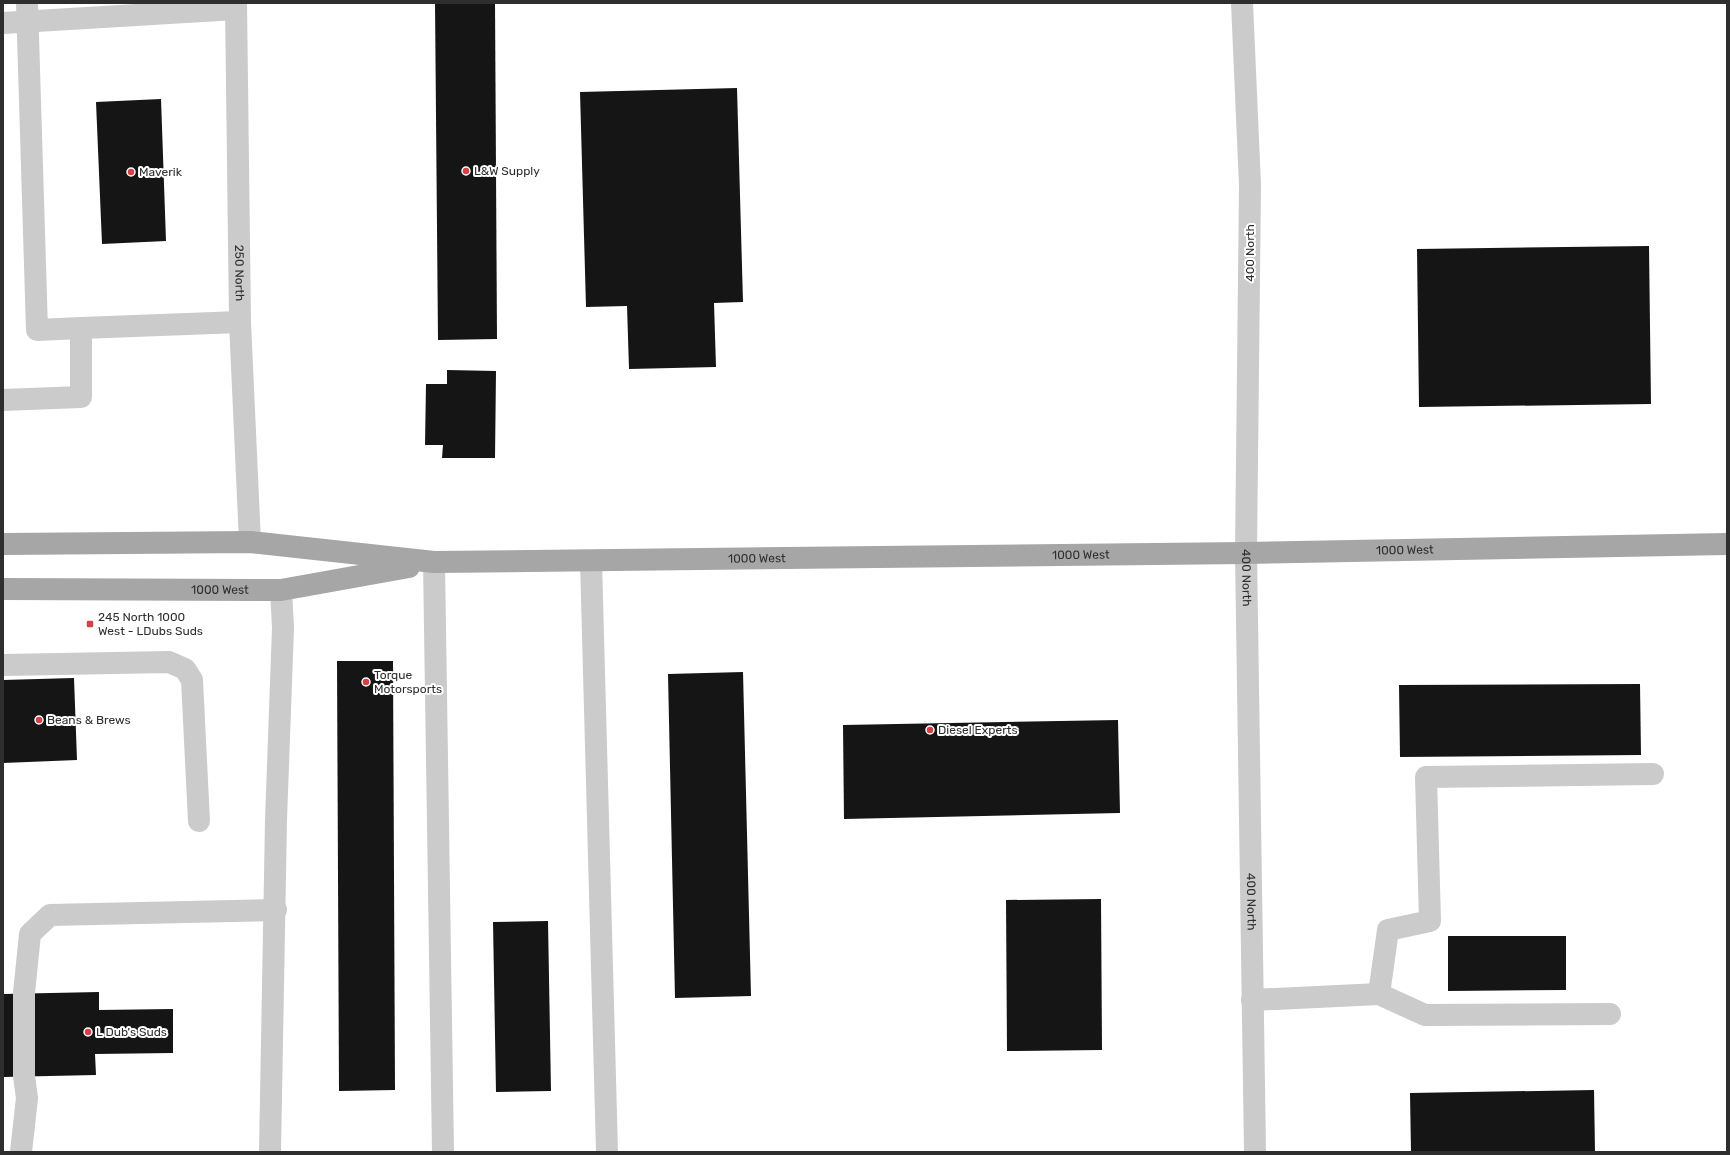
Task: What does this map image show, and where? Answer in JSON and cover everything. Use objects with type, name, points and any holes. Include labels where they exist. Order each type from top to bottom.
[{"type":"main road","name":"1000 West","points":[[3,544],[250,542],[434,562],[1246,553],[1727,544]]},
{"type":"main road","name":"1000 West","points":[[3,589],[282,590],[434,562]]},
{"type":"street","name":"400 North","points":[[1242,3],[1250,185],[1246,553],[1255,1152]]},
{"type":"street","points":[[3,23],[27,12],[236,6]]},
{"type":"street","name":"250 North","points":[[236,6],[240,322],[250,542]]},
{"type":"street","points":[[27,12],[37,330],[240,322]]},
{"type":"street","points":[[3,400],[81,397],[81,328]]},
{"type":"street","points":[[591,561],[607,1152]]},
{"type":"street","points":[[434,562],[442,1152]]},
{"type":"street","points":[[270,1152],[276,910],[276,820],[283,628],[282,590]]},
{"type":"street","points":[[3,664],[169,662],[185,669],[192,680],[199,821]]},
{"type":"street","points":[[1379,994],[1388,930],[1430,921],[1426,777],[1653,774]]},
{"type":"street","points":[[21,1152],[27,1098],[24,1076],[24,993],[30,934],[50,915],[276,910]]},
{"type":"street","points":[[1252,1000],[1379,994],[1425,1015],[1610,1014]]},
{"type":"building","name":"L&W Supply","points":[[435,3],[495,3],[497,339],[438,340]]},
{"type":"building","points":[[737,88],[743,302],[714,303],[716,367],[629,369],[627,306],[586,307],[580,92]]},
{"type":"building","name":"Maverik","points":[[161,99],[166,241],[102,244],[96,102]]},
{"type":"building","points":[[1649,246],[1651,404],[1419,407],[1417,249]]},
{"type":"building","points":[[447,370],[496,371],[495,458],[442,458],[443,445],[425,445],[426,384],[447,384]]},
{"type":"building","points":[[337,661],[393,661],[395,1090],[339,1091]]},
{"type":"building","points":[[743,672],[751,996],[675,998],[668,674]]},
{"type":"building","name":"Beans & Brews","points":[[74,678],[77,760],[3,763],[3,680]]},
{"type":"building","points":[[1640,684],[1641,755],[1400,757],[1399,685]]},
{"type":"building","points":[[1118,720],[1120,813],[844,819],[843,725]]},
{"type":"building","points":[[1101,899],[1102,1050],[1007,1051],[1006,900]]},
{"type":"building","points":[[548,921],[551,1091],[496,1092],[493,922]]},
{"type":"building","points":[[1448,936],[1566,936],[1566,990],[1448,991]]},
{"type":"building","name":"L Dub's Suds","points":[[99,992],[99,1010],[173,1009],[173,1053],[95,1054],[96,1075],[3,1077],[3,994]]},
{"type":"building","points":[[1594,1090],[1595,1152],[1411,1152],[1410,1093]]},
{"type":"place","name":"L&W Supply","points":[[466,171]]},
{"type":"place","name":"Maverik","points":[[131,172]]},
{"type":"place","name":"245 North 1000 West - LDubs Suds","points":[[90,624]]},
{"type":"place","name":"Torque Motorsports","points":[[366,682]]},
{"type":"place","name":"Beans & Brews","points":[[39,720]]},
{"type":"place","name":"Diesel Experts","points":[[930,730]]},
{"type":"place","name":"L Dub's Suds","points":[[88,1032]]}]
